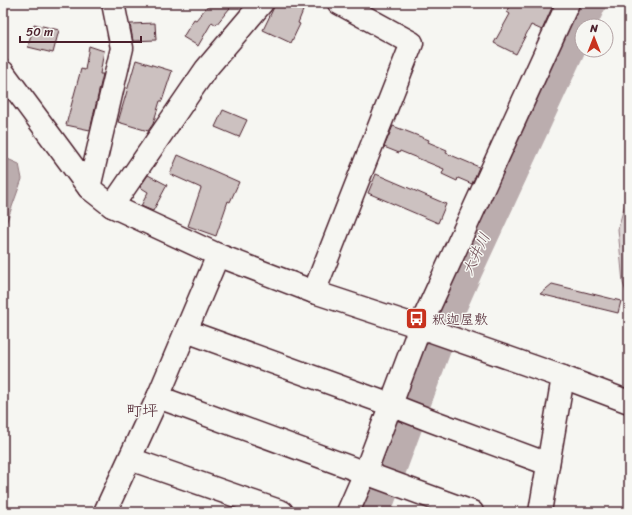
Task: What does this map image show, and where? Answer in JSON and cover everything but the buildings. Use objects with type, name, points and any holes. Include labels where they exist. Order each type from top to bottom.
[{"type":"street","points":[[89,188],[122,48],[113,3]]},
{"type":"street","points":[[112,206],[206,69],[262,3]]},
{"type":"street","points":[[314,292],[412,43],[339,3]]},
{"type":"street","points":[[348,512],[365,473],[420,327],[568,3]]},
{"type":"street","points":[[3,72],[89,188],[112,206],[218,255],[314,292],[420,327],[563,377],[629,402]]},
{"type":"street","points":[[106,512],[158,397],[218,255]]},
{"type":"street","points":[[186,331],[391,405],[548,464]]},
{"type":"street","points":[[540,512],[563,377]]},
{"type":"street","points":[[158,397],[472,512]]},
{"type":"street","points":[[130,459],[282,512]]},
{"type":"shaded area","points":[[3,157],[19,164],[22,179],[3,232]]},
{"type":"shaded area","points":[[629,189],[629,300],[623,283],[618,229]]},
{"type":"waterway","name":"大井川","points":[[376,512],[450,312],[592,3]]},
{"type":"place","name":"釈迦屋敷","points":[[416,319]]},
{"type":"district","name":"町坪","points":[[142,410]]}]
